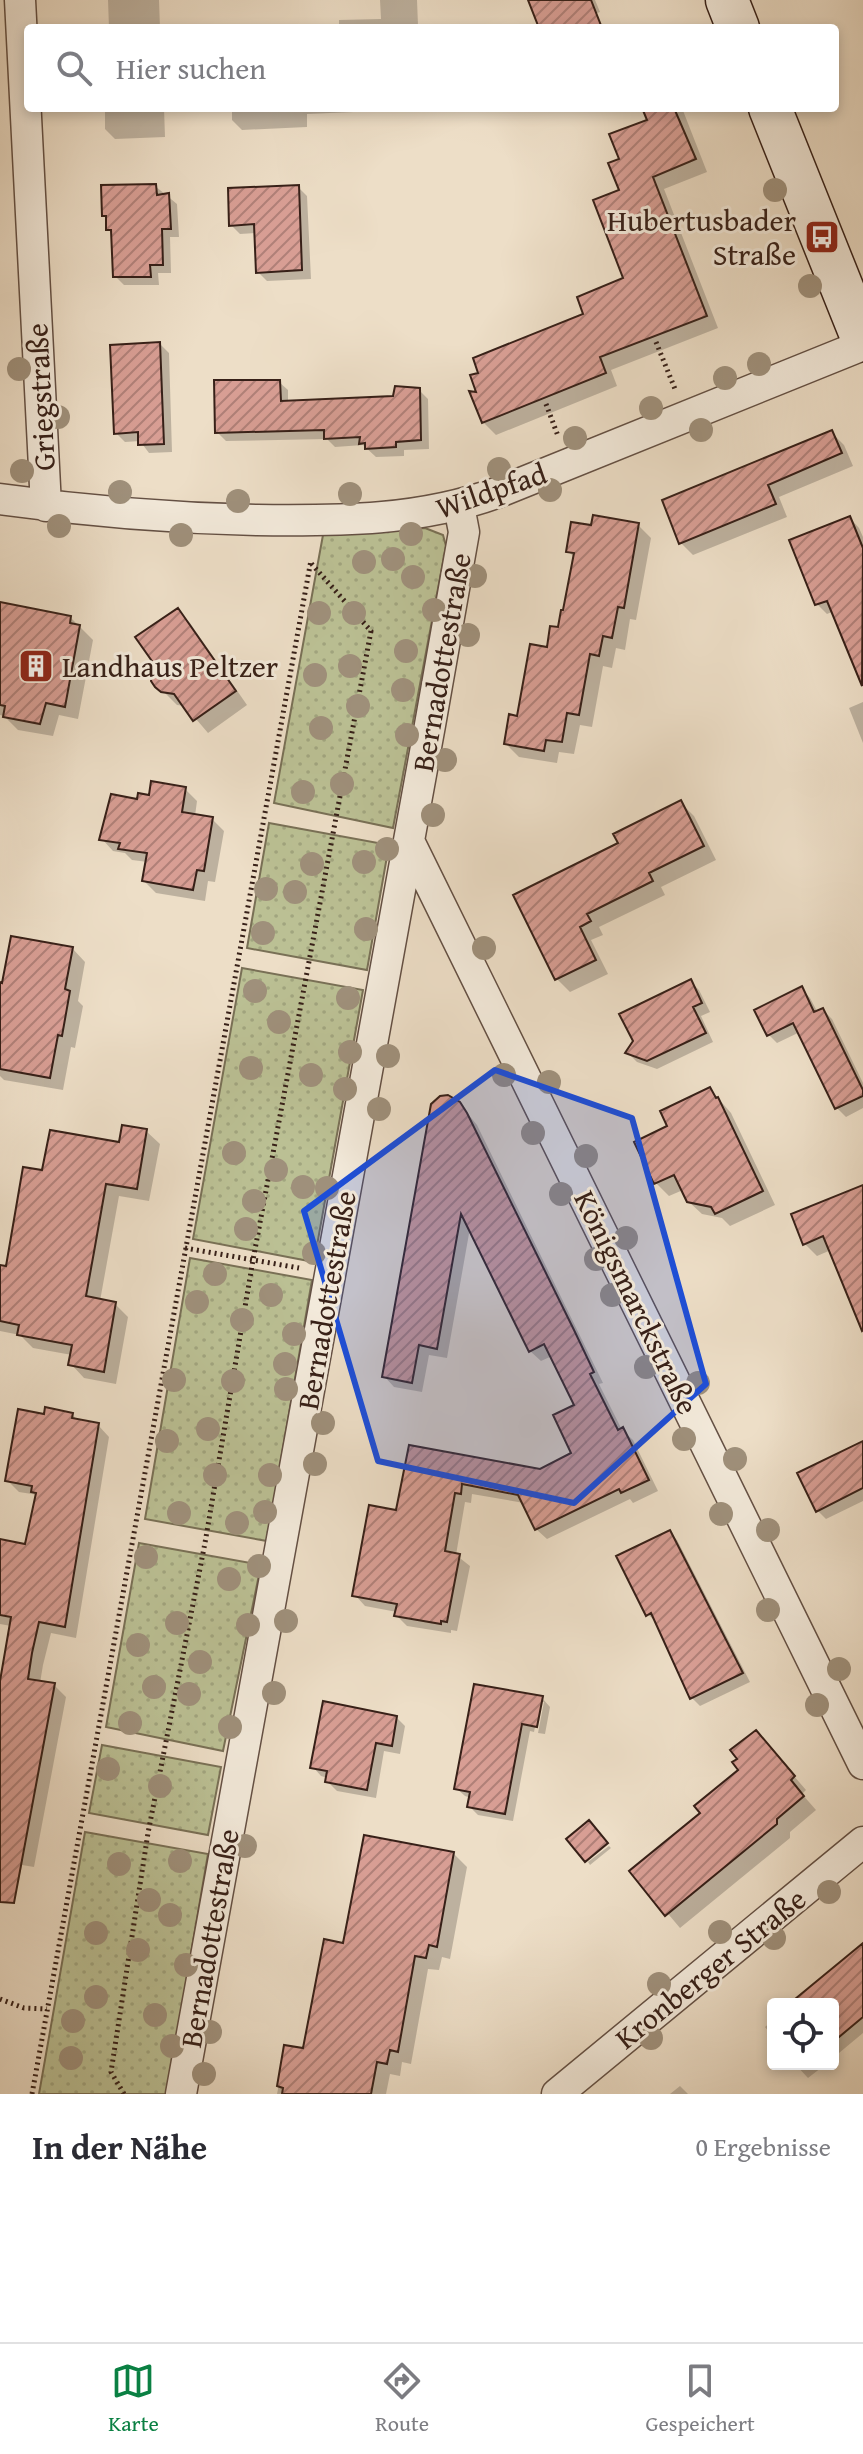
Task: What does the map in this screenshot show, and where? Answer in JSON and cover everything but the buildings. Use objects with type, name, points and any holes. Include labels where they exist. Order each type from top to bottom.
[{"type":"main road","points":[[727,0],[736,24]]},
{"type":"main road","points":[[772,112],[863,342]]},
{"type":"street","name":"Griegstraße","points":[[20,0],[24,78]]},
{"type":"street","name":"Griegstraße","points":[[26,112],[46,506]]},
{"type":"street","name":"Wildpfad","points":[[0,499],[171,518],[317,521],[421,513],[459,506],[863,342]]},
{"type":"street","name":"Bernadottestraße","points":[[181,2094],[464,532],[459,506]]},
{"type":"street","name":"Königsmarckstraße","points":[[409,841],[863,1764]]},
{"type":"street","name":"Kronberger Straße","points":[[557,2094],[863,1842]]},
{"type":"path","points":[[656,342],[676,390]]},
{"type":"path","points":[[546,404],[559,437]]},
{"type":"path","points":[[32,2094],[312,552]]},
{"type":"path","points":[[124,2094],[111,2072],[148,1833],[205,1543],[253,1260],[371,631],[310,562]]},
{"type":"path","points":[[185,1248],[331,1274]]},
{"type":"path","points":[[0,1999],[24,2008],[47,2009]]},
{"type":"highlighted area","points":[[495,1070],[632,1118],[706,1384],[574,1503],[378,1461],[304,1211]]},
{"type":"green space","points":[[425,528],[443,535],[446,546],[393,828],[274,803],[323,535]]},
{"type":"green space","points":[[269,823],[389,845],[367,970],[247,948]]},
{"type":"green space","points":[[242,968],[363,990],[314,1262],[193,1239]]},
{"type":"green space","points":[[190,1258],[312,1280],[267,1541],[145,1519]]},
{"type":"green space","points":[[139,1543],[261,1565],[223,1751],[106,1727]]},
{"type":"green space","points":[[102,1745],[221,1767],[208,1835],[89,1813]]},
{"type":"green space","points":[[85,1832],[208,1854],[167,2094],[39,2094]]},
{"type":"place","name":"Hubertusbader Straße","points":[[822,237]]},
{"type":"place","name":"Landhaus Peltzer","points":[[36,666]]}]
